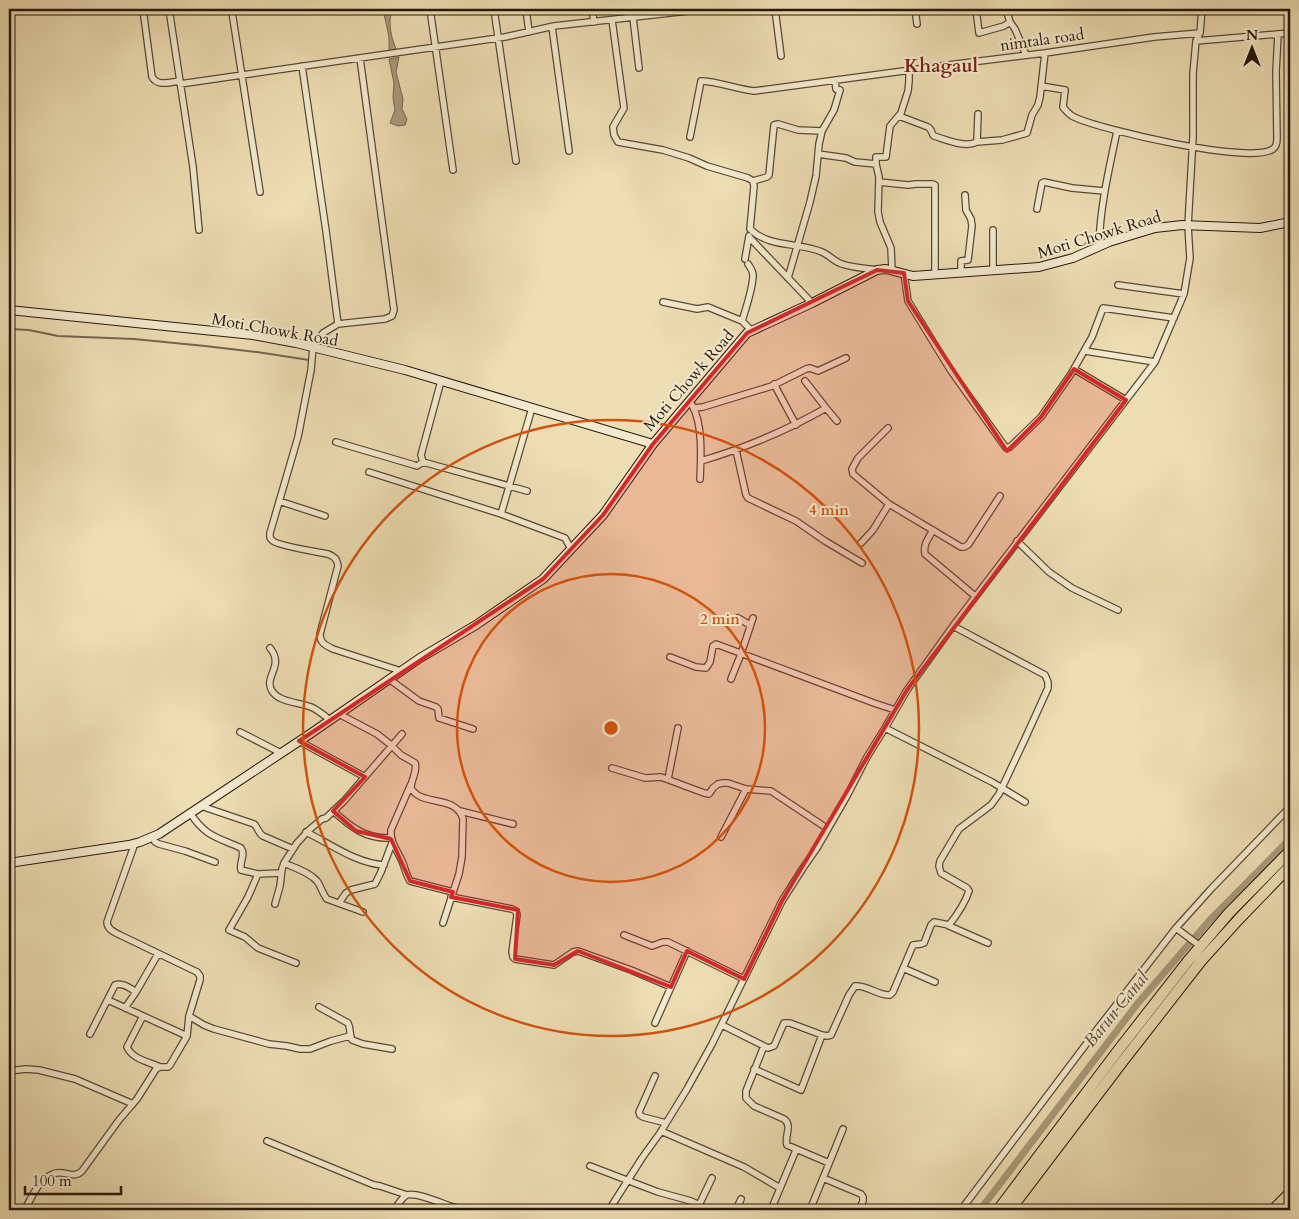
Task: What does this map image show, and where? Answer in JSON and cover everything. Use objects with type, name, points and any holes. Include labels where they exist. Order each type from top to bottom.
[{"type":"highway","points":[[998,1210],[1198,944],[1290,851]]},
{"type":"highway","points":[[1010,1210],[1201,961],[1290,866]]},
{"type":"highway","points":[[1272,1210],[1290,1193]]},
{"type":"highway","points":[[1285,1210],[1290,1205]]},
{"type":"street","points":[[143,9],[152,77],[154,81],[159,83],[243,75],[498,38],[552,27],[706,9]]},
{"type":"street","points":[[169,9],[193,167],[199,230]]},
{"type":"street","points":[[430,9],[453,170]]},
{"type":"street","points":[[494,9],[516,161]]},
{"type":"street","points":[[526,9],[529,32]]},
{"type":"street","points":[[592,9],[594,22]]},
{"type":"street","points":[[632,9],[640,68]]},
{"type":"street","points":[[775,9],[781,56]]},
{"type":"street","points":[[915,9],[917,24]]},
{"type":"street","points":[[976,9],[979,33],[1004,26],[1010,22]]},
{"type":"street","points":[[1006,9],[1007,16],[1026,55]]},
{"type":"street","points":[[609,1210],[666,1123],[708,1051],[782,901],[828,829],[867,757],[907,690],[975,596],[1155,362],[1184,294],[1190,258],[1188,226],[1193,74],[1196,41],[1200,33],[1202,9]]},
{"type":"street","points":[[232,12],[260,192]]},
{"type":"street","points":[[612,20],[624,108],[613,127],[614,135],[618,142],[662,150],[753,181],[768,177],[769,175],[774,126],[776,124],[798,130],[822,131]]},
{"type":"street","points":[[552,27],[568,150]]},
{"type":"street","name":"nimtala road","points":[[690,136],[702,80],[754,91],[1154,37],[1200,33]]},
{"type":"street","points":[[1196,41],[1290,33]]},
{"type":"street","points":[[1041,86],[1065,90],[1063,107],[1072,117],[1117,131],[1192,148],[1261,153],[1274,149],[1277,138],[1276,72],[1278,34]]},
{"type":"street","points":[[899,116],[928,126],[934,136],[967,145],[1027,134],[1032,115],[1040,97],[1045,53]]},
{"type":"street","points":[[360,58],[394,310],[392,316],[385,319],[338,324],[323,333],[313,347],[311,370],[298,437],[270,537],[273,542],[328,554],[334,556],[337,560],[338,566],[320,634],[320,640],[324,645],[401,671]]},
{"type":"street","points":[[302,66],[338,324]]},
{"type":"street","points":[[892,270],[891,248],[880,222],[878,212],[879,182],[876,157],[886,157],[890,126],[901,113],[908,91],[909,70]]},
{"type":"street","points":[[788,278],[810,202],[816,176],[822,131],[834,110],[840,90],[836,89],[835,80]]},
{"type":"street","points":[[977,142],[978,114]]},
{"type":"street","points":[[1099,246],[1104,190],[1117,131]]},
{"type":"street","points":[[818,154],[846,158],[855,162],[876,164]]},
{"type":"street","points":[[742,320],[753,276],[752,270],[746,261],[753,181]]},
{"type":"street","points":[[879,182],[935,185],[935,274]]},
{"type":"street","points":[[1037,208],[1042,183],[1044,182],[1072,188],[1104,190]]},
{"type":"street","points":[[961,273],[961,261],[968,260],[972,226],[971,219],[966,210],[965,196]]},
{"type":"street","name":"Moti Chowk Road","points":[[9,310],[253,335],[296,343],[405,370],[653,444],[691,405],[747,332],[876,270],[892,270],[912,276],[1039,267],[1073,258],[1108,242],[1156,228],[1188,226],[1260,228],[1290,222]]},
{"type":"street","points":[[750,229],[755,234],[768,240],[799,245],[823,252],[841,264],[876,270]]},
{"type":"street","points":[[992,230],[993,270]]},
{"type":"street","points":[[749,237],[812,302]]},
{"type":"street","points":[[904,273],[908,302],[951,371],[1006,448],[1010,447],[1041,417],[1085,351],[1103,308],[1174,318]]},
{"type":"street","points":[[1118,285],[1184,294]]},
{"type":"street","points":[[663,302],[697,309],[708,307],[742,320],[752,331]]},
{"type":"street","points":[[1085,351],[1155,362]]},
{"type":"street","points":[[700,480],[701,442],[691,405],[703,407],[774,384],[806,369],[810,368],[818,371],[846,358]]},
{"type":"street","points":[[1074,369],[1126,400]]},
{"type":"street","points":[[423,462],[421,455],[441,381]]},
{"type":"street","points":[[805,381],[836,421]]},
{"type":"street","points":[[774,384],[796,425]]},
{"type":"street","points":[[501,514],[532,408]]},
{"type":"street","points":[[701,461],[736,450],[796,425],[826,408]]},
{"type":"street","points":[[888,428],[858,458],[852,469],[853,474],[889,504],[964,547],[968,544],[1000,496]]},
{"type":"street","points":[[336,442],[418,466],[423,462]]},
{"type":"street","points":[[9,863],[135,844],[152,837],[201,806],[420,658],[476,625],[543,579],[603,515],[653,444]]},
{"type":"street","points":[[736,450],[748,498],[796,521],[862,563]]},
{"type":"street","points":[[423,462],[528,491]]},
{"type":"street","points":[[369,472],[501,514],[565,538],[571,549]]},
{"type":"street","points":[[279,501],[325,516]]},
{"type":"street","points":[[861,544],[877,524],[889,504]]},
{"type":"street","points":[[933,530],[925,544],[925,554],[975,596]]},
{"type":"street","points":[[1017,542],[1049,572],[1072,588],[1118,610]]},
{"type":"street","points":[[731,679],[752,622],[738,618]]},
{"type":"street","points":[[946,925],[956,916],[969,891],[965,885],[941,873],[940,861],[959,829],[991,805],[1002,788],[1048,688],[1046,675],[953,626]]},
{"type":"street","points":[[670,657],[696,668],[703,668],[708,666],[716,644],[895,710]]},
{"type":"street","points":[[270,648],[276,657],[270,682],[270,687],[276,696],[313,708],[330,720]]},
{"type":"street","points":[[389,679],[419,701],[436,707],[439,718],[473,729]]},
{"type":"street","points":[[339,714],[377,734],[400,755],[414,762],[416,769],[411,784],[391,830],[392,840],[410,881],[452,895],[516,911],[512,952],[515,959],[554,965],[578,951],[671,987]]},
{"type":"street","points":[[668,779],[678,728]]},
{"type":"street","points":[[885,728],[992,782],[1025,802]]},
{"type":"street","points":[[240,732],[281,753]]},
{"type":"street","points":[[275,904],[284,863],[306,832],[326,818],[344,801],[402,734]]},
{"type":"street","points":[[299,741],[365,776]]},
{"type":"street","points":[[612,768],[645,778],[661,777],[696,791],[709,794],[718,784],[723,783],[746,789],[771,791],[828,829]]},
{"type":"street","points":[[411,784],[412,792],[416,795],[448,804],[460,811],[513,824]]},
{"type":"street","points":[[721,838],[746,789]]},
{"type":"street","points":[[201,806],[254,824],[263,836],[294,849]]},
{"type":"street","points":[[961,1210],[1099,1027],[1178,929],[1211,889],[1290,807]]},
{"type":"street","points":[[332,811],[361,833],[392,840]]},
{"type":"street","points":[[443,923],[459,874],[463,852],[463,819],[460,811]]},
{"type":"street","points":[[190,813],[197,824],[206,832],[243,850],[240,864],[241,870],[244,872],[258,874],[281,873]]},
{"type":"street","points":[[306,832],[335,849],[365,862],[384,865]]},
{"type":"street","points":[[152,837],[159,844],[186,851],[215,862]]},
{"type":"street","points":[[339,903],[346,893],[351,890],[375,884],[384,865],[392,840]]},
{"type":"street","points":[[135,844],[106,926],[120,935],[197,972],[200,976],[199,986],[189,1016],[187,1036],[168,1067],[160,1066],[134,1056],[129,1051],[128,1047],[143,1016]]},
{"type":"street","points":[[284,863],[307,873],[318,882],[327,899],[362,912]]},
{"type":"street","points":[[258,874],[248,897],[229,930],[245,937],[258,948],[296,963]]},
{"type":"street","points":[[722,1025],[768,1048],[774,1046],[784,1022],[822,1035],[831,1035],[855,986],[862,986],[884,995],[890,995],[893,992],[913,945],[924,943],[931,924],[934,922],[943,923],[988,943]]},
{"type":"street","points":[[1178,929],[1198,944]]},
{"type":"street","points":[[624,935],[649,946],[668,942],[744,979]]},
{"type":"street","points":[[655,1023],[687,952]]},
{"type":"street","points":[[125,1008],[158,954]]},
{"type":"street","points":[[903,968],[935,982]]},
{"type":"street","points":[[90,1034],[115,985],[122,984],[136,992]]},
{"type":"street","points":[[108,1000],[187,1036]]},
{"type":"street","points":[[319,1006],[348,1023],[350,1036],[355,1042],[392,1049]]},
{"type":"street","points":[[189,1016],[214,1029],[269,1044],[300,1049],[314,1048],[350,1036]]},
{"type":"street","points":[[754,1069],[800,1090],[822,1035]]},
{"type":"street","points":[[764,1046],[746,1091],[746,1098],[754,1106],[788,1121],[787,1145],[829,1163]]},
{"type":"street","points":[[24,1210],[34,1192],[48,1177],[57,1173],[79,1174],[119,1120],[134,1104],[156,1068],[160,1066]]},
{"type":"street","points":[[9,1070],[39,1070],[75,1079],[134,1104]]},
{"type":"street","points":[[655,1076],[640,1115],[666,1123]]},
{"type":"street","points":[[810,1210],[843,1129]]},
{"type":"street","points":[[661,1131],[744,1167],[780,1188]]},
{"type":"street","points":[[267,1141],[374,1184],[407,1195],[421,1197],[460,1209],[473,1207],[489,1210]]},
{"type":"street","points":[[771,1210],[796,1150]]},
{"type":"street","points":[[590,1166],[665,1194],[691,1201],[708,1210]]},
{"type":"street","points":[[699,1205],[712,1178]]},
{"type":"street","points":[[823,1178],[861,1194],[863,1200],[859,1210]]},
{"type":"street","points":[[394,1210],[407,1195]]},
{"type":"street","points":[[736,1210],[741,1199]]},
{"type":"highlighted area","points":[[877,270],[904,273],[908,301],[1007,451],[1041,417],[1074,369],[1126,400],[907,690],[782,901],[744,979],[687,951],[671,987],[578,951],[554,965],[515,959],[518,910],[451,897],[453,892],[410,881],[391,839],[356,831],[333,811],[365,777],[299,741],[543,579],[603,515],[653,444],[747,333]]},
{"type":"shaded area","points":[[383,9],[391,9],[390,28],[396,49],[389,50],[389,37]]},
{"type":"shaded area","points":[[399,57],[396,72],[403,99],[402,109],[407,119],[405,125],[398,126],[390,123],[395,110],[393,98],[394,83],[389,59]]},
{"type":"waterway","points":[[9,329],[29,330],[58,336],[134,339],[205,346],[309,360]]},
{"type":"waterway","name":"Barun Canal","points":[[980,1210],[1138,1003],[1209,921],[1290,839]]},
{"type":"district","name":"Khagaul","points":[[941,65]]}]
